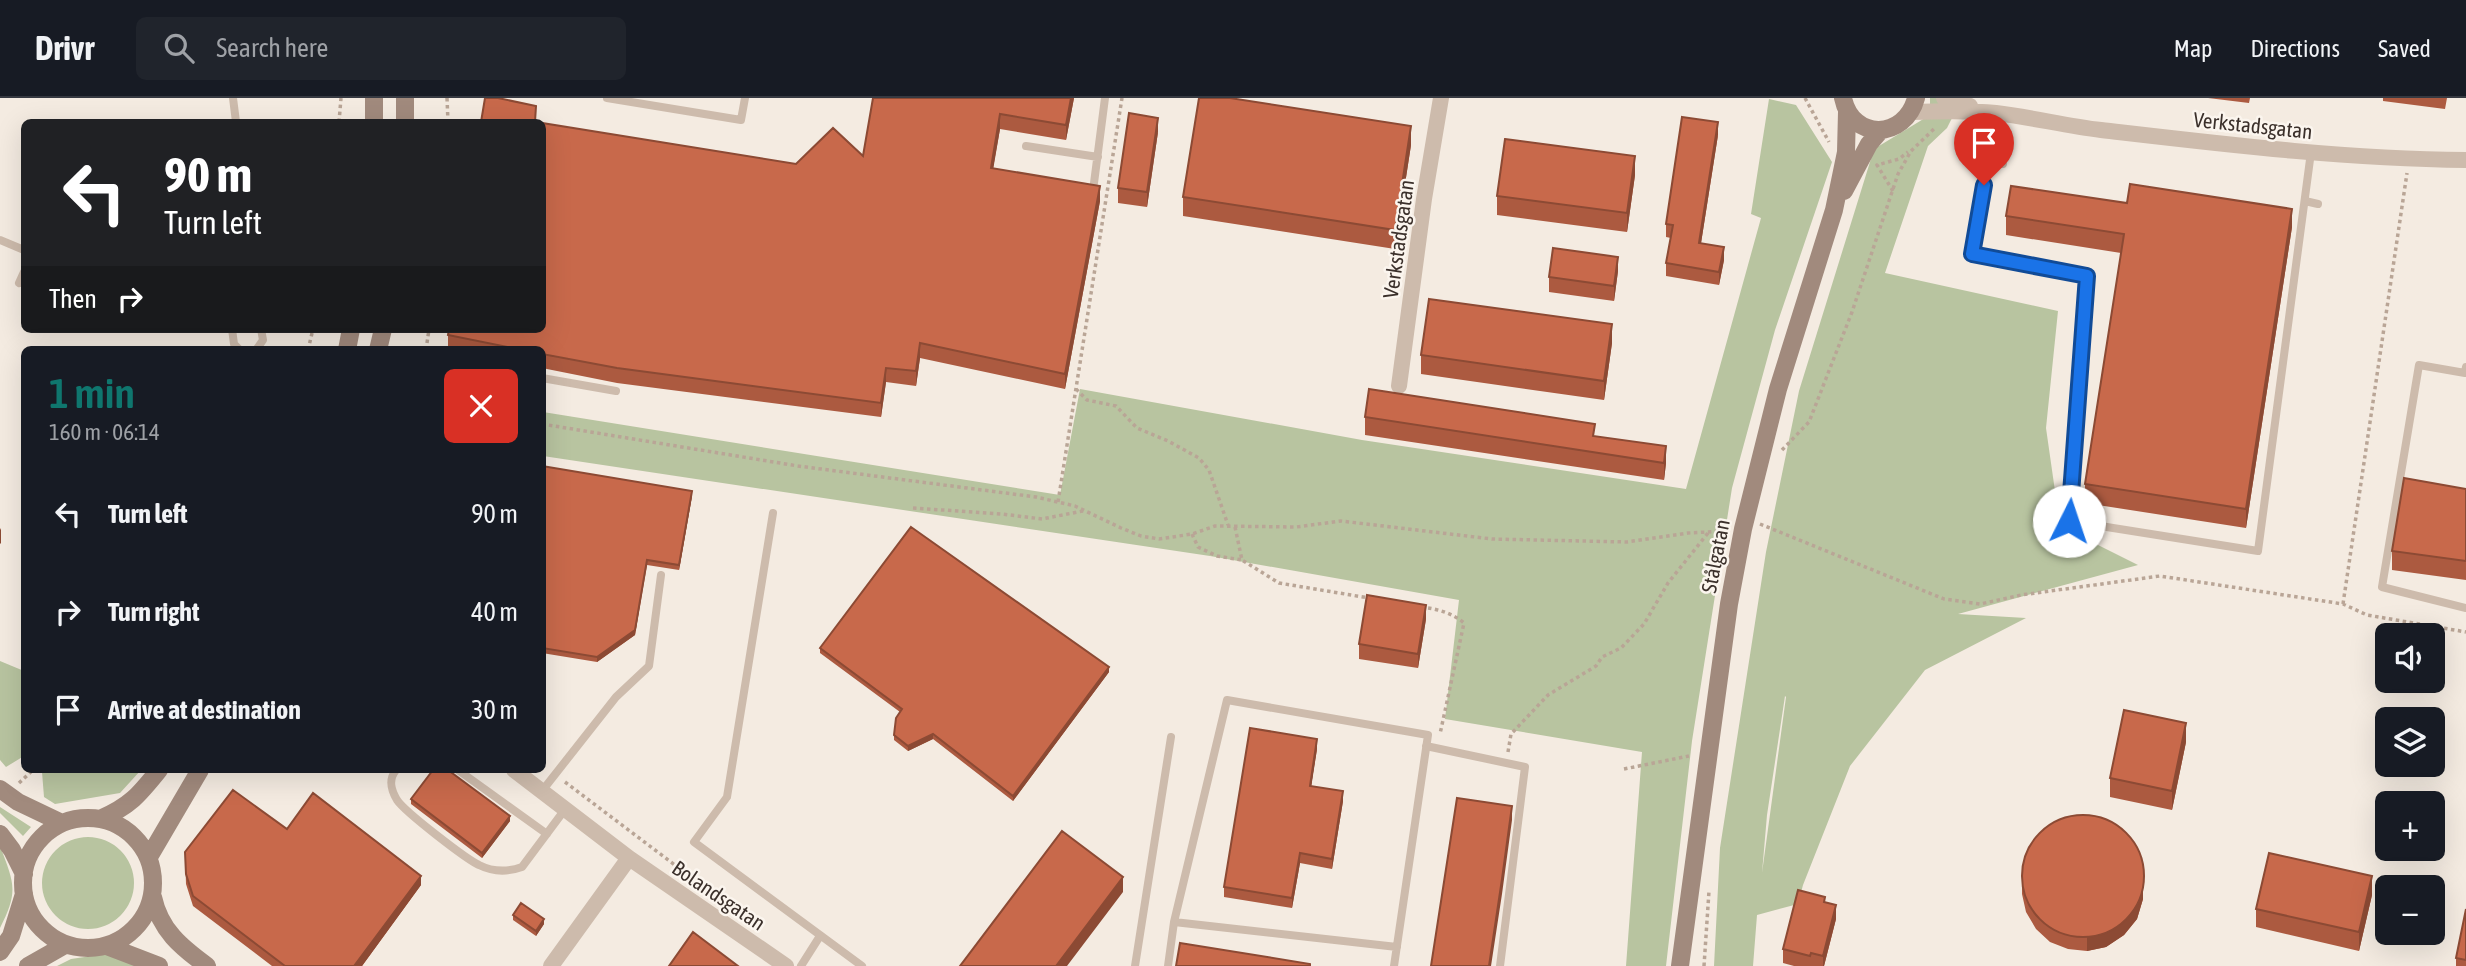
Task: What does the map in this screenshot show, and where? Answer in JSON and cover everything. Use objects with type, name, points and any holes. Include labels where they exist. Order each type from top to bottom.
[{"type":"main road","points":[[374,98],[374,119]]},
{"type":"main road","points":[[405,98],[405,119]]},
{"type":"main road","points":[[1842,102],[1855,121],[1865,127],[1881,130],[1903,122],[1914,105]]},
{"type":"main road","name":"Stålgatan","points":[[1680,966],[1729,604],[1743,529],[1778,390],[1834,210],[1846,152],[1842,102]]},
{"type":"main road","name":"Stålgatan","points":[[1834,210],[1860,158],[1881,130]]},
{"type":"main road","points":[[100,819],[123,809],[140,795],[157,773]]},
{"type":"main road","points":[[149,857],[198,773]]},
{"type":"main road","points":[[0,789],[18,802],[62,823]]},
{"type":"main road","points":[[0,951],[11,936],[24,894],[24,874],[30,853],[44,835],[62,823],[81,818],[100,819],[121,826],[137,839],[149,857],[158,917],[173,937],[207,966]]},
{"type":"main road","points":[[0,834],[24,874]]},
{"type":"main road","points":[[24,894],[31,915],[46,933],[65,945],[86,949],[107,946],[137,928],[153,897]]},
{"type":"main road","name":"Stålgatan","points":[[1686,922],[1686,966]]},
{"type":"main road","points":[[28,966],[65,945]]},
{"type":"main road","points":[[107,946],[159,966]]},
{"type":"street","name":"Verkstadsgatan","points":[[1399,386],[1424,199],[1441,98]]},
{"type":"street","name":"Verkstadsgatan","points":[[1914,105],[1945,104],[2090,129],[2311,152],[2409,160],[2466,160]]},
{"type":"street","name":"Bolandsgatan","points":[[518,773],[629,858],[786,966]]},
{"type":"street","points":[[551,966],[629,858]]},
{"type":"lane","points":[[233,98],[236,119]]},
{"type":"lane","points":[[607,98],[741,120],[745,98]]},
{"type":"lane","points":[[1094,183],[1105,98]]},
{"type":"lane","points":[[1996,113],[1972,254],[2087,276],[2069,521],[2258,551],[2311,152]]},
{"type":"lane","points":[[1026,146],[1097,157]]},
{"type":"lane","points":[[1988,162],[2003,164]]},
{"type":"lane","points":[[2305,201],[2318,204]]},
{"type":"lane","points":[[0,240],[21,249]]},
{"type":"lane","points":[[19,283],[21,279]]},
{"type":"lane","points":[[2466,367],[2465,373],[2419,365],[2382,586],[2466,608]]},
{"type":"lane","points":[[546,379],[616,391]]},
{"type":"lane","points":[[773,513],[727,797],[694,842],[862,966]]},
{"type":"lane","points":[[542,791],[616,698],[649,666],[662,575]]},
{"type":"lane","points":[[1168,966],[1174,922],[1227,700],[1428,735],[1394,966]]},
{"type":"lane","points":[[1135,966],[1171,737]]},
{"type":"lane","points":[[1426,746],[1525,768],[1500,966]]},
{"type":"lane","points":[[394,773],[391,787],[403,808],[478,865],[500,871],[522,867],[566,808]]},
{"type":"lane","points":[[462,773],[547,834]]},
{"type":"lane","points":[[1174,922],[1397,947]]},
{"type":"lane","points":[[801,966],[820,936]]},
{"type":"path","points":[[340,119],[341,98]]},
{"type":"path","points":[[447,98],[448,119]]},
{"type":"path","points":[[1058,502],[1122,98]]},
{"type":"path","points":[[1893,191],[1877,164],[1899,159],[1911,150],[1940,124],[1945,104]]},
{"type":"path","points":[[1780,452],[1809,422],[1852,312],[1893,191],[1911,150]]},
{"type":"path","points":[[2343,604],[2409,160]]},
{"type":"path","points":[[1076,389],[1087,401],[1116,407],[1137,428],[1199,458],[1209,470],[1228,526]]},
{"type":"path","points":[[546,425],[798,466],[1058,502],[1141,536],[1159,539],[1192,534],[1215,526],[1296,527],[1341,521],[1492,539],[1627,542],[1743,529],[1763,523],[1944,599],[1980,604],[2021,595],[2160,576],[2343,604],[2367,615],[2466,632]]},
{"type":"path","points":[[913,508],[1002,513],[1042,519],[1085,511]]},
{"type":"path","points":[[1760,537],[1763,523]]},
{"type":"path","points":[[1235,527],[1242,560]]},
{"type":"path","points":[[1506,763],[1511,734],[1548,695],[1596,666],[1602,657],[1621,648],[1644,624],[1668,583],[1708,533]]},
{"type":"path","points":[[1192,534],[1198,547],[1217,556],[1242,560],[1279,583],[1372,598]]},
{"type":"path","points":[[1411,605],[1438,609],[1456,616],[1464,623],[1437,749]]},
{"type":"path","points":[[1624,769],[1689,756]]},
{"type":"path","points":[[18,784],[30,773]]},
{"type":"path","points":[[556,776],[706,889]]},
{"type":"path","points":[[1704,966],[1710,885]]},
{"type":"green space","points":[[1930,98],[1962,98],[1947,128],[1928,146],[1885,273],[2058,311],[2046,428],[2060,526],[2138,565],[1958,614],[2026,618],[1925,670],[1850,766],[1798,904],[1757,915],[1753,966],[1714,966],[1720,848],[1766,552],[1799,391],[1874,149],[1930,115]],"holes":[[[1786,697],[1762,873],[1767,815]]]},
{"type":"green space","points":[[1769,99],[1796,105],[1832,162],[1775,330],[1732,488],[1692,741],[1666,966],[1626,966],[1642,752],[1445,719],[1459,600],[1210,556],[546,456],[546,412],[1060,495],[1080,389],[1362,440],[1686,489],[1761,218],[1751,214]]},
{"type":"green space","points":[[0,661],[21,670],[21,758],[6,767],[0,760]]},
{"type":"green space","points":[[42,773],[138,773],[120,793],[55,804],[44,797]]},
{"type":"green space","points":[[0,807],[31,827],[23,836],[0,813]]},
{"type":"green space","points":[[88,837],[105,841],[120,851],[130,866],[134,883],[130,900],[120,915],[105,925],[88,929],[71,925],[56,915],[46,900],[42,883],[46,866],[56,851],[71,841]]},
{"type":"green space","points":[[0,846],[9,869],[12,896],[0,928]]},
{"type":"green space","points":[[105,954],[138,966],[57,966],[71,959]]},
{"type":"building","points":[[485,98],[536,106],[535,119],[482,119]]},
{"type":"building","points":[[873,98],[1071,98],[1066,125],[1000,114],[991,168],[1100,186],[1065,374],[920,343],[916,371],[886,368],[881,403],[617,368],[546,355],[546,346],[503,346],[448,335],[546,333],[546,124],[796,164],[833,128],[863,156]]},
{"type":"building","points":[[1199,98],[1230,98],[1411,126],[1395,230],[1183,197]]},
{"type":"building","points":[[1129,113],[1158,118],[1147,192],[1118,188]]},
{"type":"building","points":[[1682,117],[1718,122],[1699,243],[1724,247],[1719,272],[1666,263],[1673,225],[1666,224]]},
{"type":"building","points":[[1505,139],[1635,156],[1627,213],[1497,196]]},
{"type":"building","points":[[2130,184],[2292,209],[2246,509],[2085,484],[2124,234],[2006,216],[2011,186],[2127,203]]},
{"type":"building","points":[[1553,248],[1618,257],[1614,286],[1549,277]]},
{"type":"building","points":[[1429,299],[1612,324],[1604,381],[1421,355]]},
{"type":"building","points":[[1369,389],[1595,424],[1593,436],[1666,446],[1664,463],[1365,417]]},
{"type":"building","points":[[546,467],[692,491],[679,565],[647,560],[635,630],[597,657],[546,649]]},
{"type":"building","points":[[2404,478],[2466,489],[2466,561],[2392,551]]},
{"type":"building","points":[[911,527],[1109,667],[1013,796],[933,734],[908,746],[894,735],[896,718],[902,709],[820,648]]},
{"type":"building","points":[[1367,595],[1426,605],[1418,654],[1359,644]]},
{"type":"building","points":[[2124,710],[2186,723],[2172,791],[2110,778]]},
{"type":"building","points":[[1250,728],[1317,739],[1310,786],[1343,791],[1332,859],[1300,853],[1292,898],[1224,887]]},
{"type":"building","points":[[431,773],[452,773],[510,816],[482,853],[411,799]]},
{"type":"building","points":[[233,790],[287,829],[313,793],[421,876],[354,966],[285,966],[193,896],[186,874],[185,852]]},
{"type":"building","points":[[1457,798],[1512,806],[1489,966],[1431,966]]},
{"type":"building","points":[[2083,815],[2106,820],[2126,833],[2139,853],[2144,876],[2139,899],[2126,919],[2106,932],[2083,937],[2060,932],[2040,919],[2027,899],[2022,876],[2027,853],[2040,833],[2060,820]]},
{"type":"building","points":[[1062,831],[1123,877],[1056,966],[960,966]]},
{"type":"building","points":[[2269,853],[2372,876],[2359,932],[2256,909]]},
{"type":"building","points":[[1798,890],[1825,897],[1824,902],[1836,905],[1823,956],[1811,953],[1810,956],[1783,949]]},
{"type":"building","points":[[521,903],[544,919],[536,931],[513,915]]},
{"type":"building","points":[[2466,909],[2466,960],[2456,958]]},
{"type":"building","points":[[693,932],[738,966],[669,966]]},
{"type":"building","points":[[1180,943],[1310,964],[1310,966],[1176,966]]},
{"type":"route","points":[[1984,185],[1972,254],[2087,276],[2069,521]]}]
